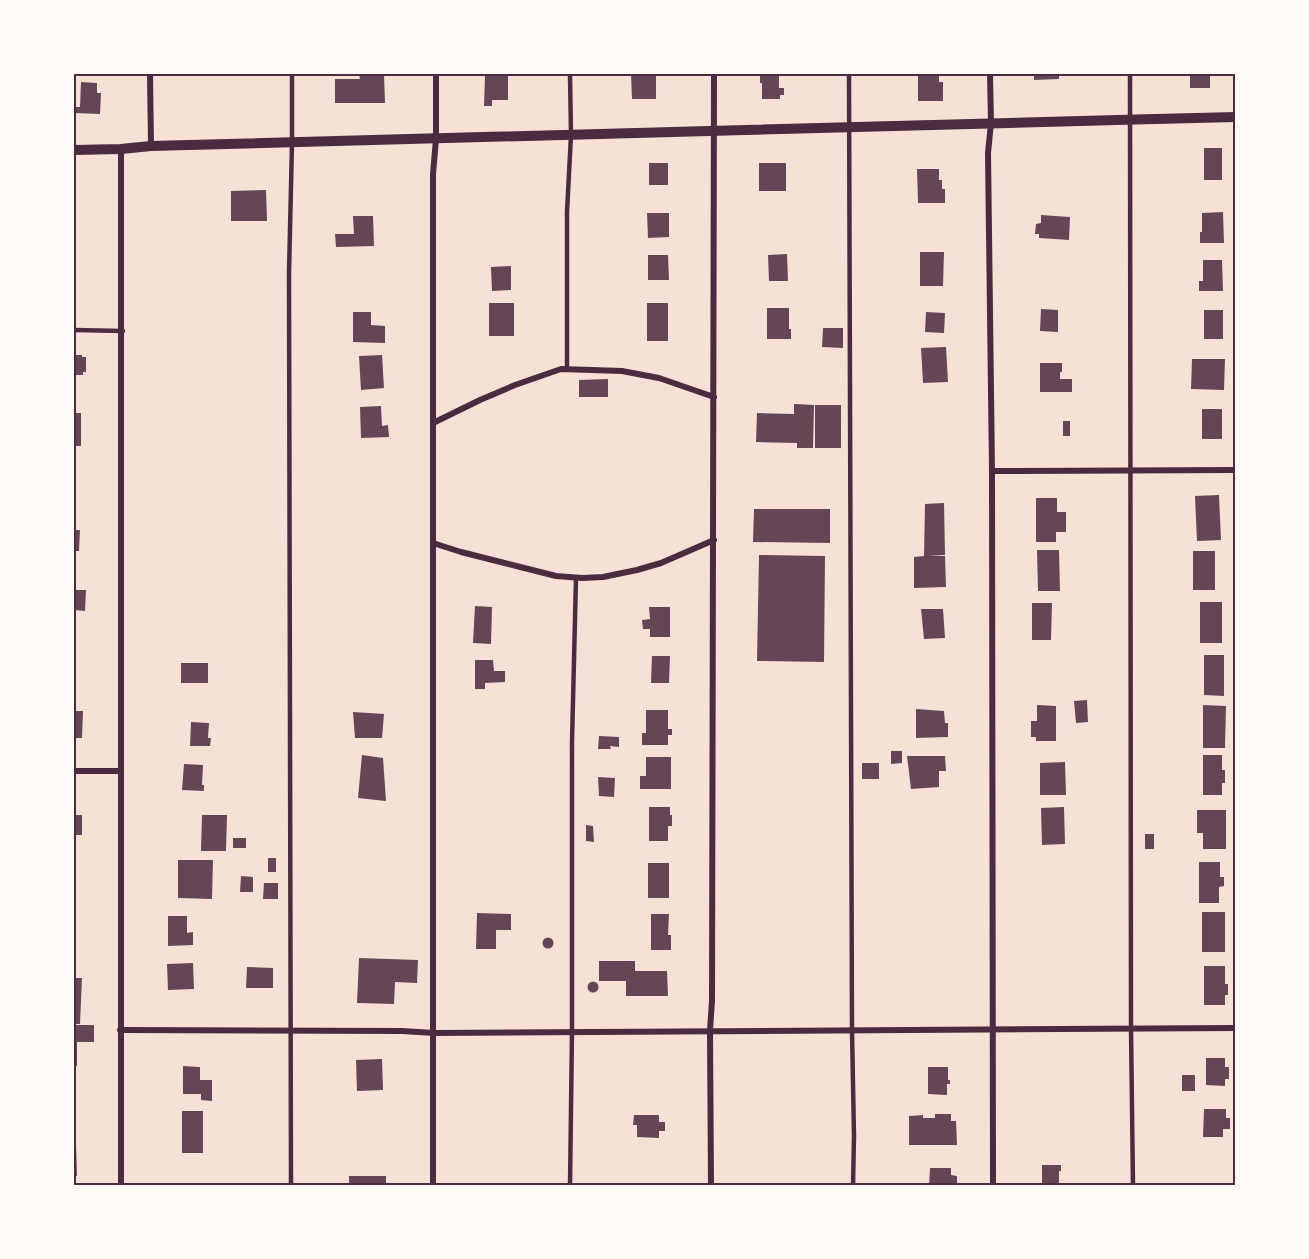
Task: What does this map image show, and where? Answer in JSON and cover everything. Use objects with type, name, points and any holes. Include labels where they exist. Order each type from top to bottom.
[{"type":"street","points":[[150,74],[150,146]]},
{"type":"street","points":[[433,1185],[433,174],[436,139],[436,74]]},
{"type":"street","points":[[711,1185],[714,74]]},
{"type":"street","points":[[990,74],[991,123],[988,165],[992,471],[993,1185]]},
{"type":"street","points":[[74,150],[150,146],[1236,117]]},
{"type":"street","points":[[121,149],[123,331],[120,771],[121,1185]]},
{"type":"street","points":[[433,423],[515,385],[561,369],[622,371],[659,378],[714,397]]},
{"type":"street","points":[[992,471],[1236,470]]},
{"type":"street","points":[[433,543],[556,576],[576,578],[603,577],[637,570],[661,563],[714,540]]},
{"type":"street","points":[[74,771],[120,771]]},
{"type":"street","points":[[120,1030],[434,1032],[1236,1028]]},
{"type":"lane","points":[[291,1185],[289,273],[292,74]]},
{"type":"lane","points":[[567,369],[570,74]]},
{"type":"lane","points":[[849,74],[853,1185]]},
{"type":"lane","points":[[1130,74],[1133,1185]]},
{"type":"lane","points":[[74,330],[123,331]]},
{"type":"lane","points":[[570,1185],[572,742],[576,578]]},
{"type":"building","points":[[359,74],[384,74],[385,103],[335,103],[335,79],[360,79]]},
{"type":"building","points":[[631,74],[656,74],[656,99],[632,99]]},
{"type":"building","points":[[760,74],[779,74],[779,88],[784,88],[784,95],[780,95],[780,99],[762,99]]},
{"type":"building","points":[[918,74],[939,74],[939,82],[943,82],[943,101],[918,101]]},
{"type":"building","points":[[1034,74],[1059,74],[1059,79],[1034,80]]},
{"type":"building","points":[[1190,74],[1210,74],[1210,88],[1190,88]]},
{"type":"building","points":[[485,75],[508,75],[508,100],[492,100],[492,106],[484,106]]},
{"type":"building","points":[[81,82],[97,83],[97,93],[101,93],[100,114],[74,113],[74,107],[80,107]]},
{"type":"building","points":[[1204,148],[1222,148],[1222,180],[1204,180]]},
{"type":"building","points":[[649,163],[668,163],[668,185],[649,185]]},
{"type":"building","points":[[759,163],[786,163],[786,191],[759,191]]},
{"type":"building","points":[[917,169],[939,169],[939,180],[942,180],[942,189],[945,189],[945,203],[918,203]]},
{"type":"building","points":[[266,190],[267,221],[231,221],[231,191]]},
{"type":"building","points":[[1223,212],[1224,243],[1200,243],[1202,213]]},
{"type":"building","points":[[647,213],[669,213],[669,237],[648,238]]},
{"type":"building","points":[[1041,215],[1070,217],[1069,240],[1039,238],[1039,234],[1035,234],[1036,224],[1041,223]]},
{"type":"building","points":[[353,216],[373,216],[374,246],[336,247],[335,234],[354,234]]},
{"type":"building","points":[[920,252],[944,252],[943,286],[920,286]]},
{"type":"building","points":[[787,254],[788,281],[769,281],[768,255]]},
{"type":"building","points":[[648,255],[668,255],[669,280],[648,280]]},
{"type":"building","points":[[1203,260],[1222,260],[1223,291],[1199,291],[1199,281],[1203,281]]},
{"type":"building","points":[[511,266],[511,290],[492,291],[491,267]]},
{"type":"building","points":[[489,303],[514,303],[514,336],[489,336]]},
{"type":"building","points":[[647,303],[668,303],[668,341],[647,341]]},
{"type":"building","points":[[767,308],[789,308],[791,339],[767,339]]},
{"type":"building","points":[[1041,309],[1058,310],[1058,332],[1040,331]]},
{"type":"building","points":[[1204,310],[1223,310],[1223,339],[1204,339]]},
{"type":"building","points":[[353,312],[371,312],[371,325],[385,326],[385,343],[353,342]]},
{"type":"building","points":[[926,312],[945,313],[944,333],[925,332]]},
{"type":"building","points":[[823,328],[843,328],[843,348],[822,347]]},
{"type":"building","points":[[946,347],[948,382],[923,383],[921,348]]},
{"type":"building","points":[[74,355],[86,357],[86,372],[83,372],[83,375],[74,375]]},
{"type":"building","points":[[382,355],[384,388],[361,390],[359,356]]},
{"type":"building","points":[[1192,359],[1225,359],[1224,390],[1191,389]]},
{"type":"building","points":[[1040,363],[1062,363],[1060,379],[1072,379],[1072,392],[1040,392]]},
{"type":"building","points":[[608,379],[608,397],[579,397],[579,380]]},
{"type":"building","points":[[794,404],[814,405],[813,448],[797,448],[797,443],[756,442],[757,413],[794,414]]},
{"type":"building","points":[[815,405],[841,405],[841,448],[815,448]]},
{"type":"building","points":[[381,406],[382,426],[388,425],[389,437],[361,438],[360,407]]},
{"type":"building","points":[[1202,409],[1222,409],[1222,439],[1202,439]]},
{"type":"building","points":[[74,413],[81,413],[81,446],[74,446]]},
{"type":"building","points":[[1063,421],[1070,421],[1070,436],[1063,436]]},
{"type":"building","points":[[1219,495],[1221,540],[1197,541],[1195,496]]},
{"type":"building","points":[[1036,498],[1057,498],[1057,512],[1066,512],[1066,532],[1056,532],[1056,542],[1036,542]]},
{"type":"building","points":[[944,503],[945,555],[928,556],[945,556],[946,587],[914,588],[914,557],[924,556],[925,504]]},
{"type":"building","points":[[754,509],[830,509],[830,543],[753,542]]},
{"type":"building","points":[[74,530],[80,530],[79,551],[74,551]]},
{"type":"building","points":[[1037,550],[1059,550],[1060,591],[1038,591]]},
{"type":"building","points":[[1193,551],[1215,551],[1215,590],[1193,590]]},
{"type":"building","points":[[759,555],[825,556],[824,662],[757,661]]},
{"type":"building","points":[[74,590],[86,590],[85,611],[74,610]]},
{"type":"building","points":[[1200,602],[1222,602],[1222,643],[1200,643]]},
{"type":"building","points":[[1032,603],[1052,603],[1051,640],[1032,640]]},
{"type":"building","points":[[475,606],[492,607],[491,644],[473,643]]},
{"type":"building","points":[[649,607],[670,607],[670,637],[650,637],[650,629],[643,629],[642,620],[650,619]]},
{"type":"building","points":[[921,609],[943,609],[945,638],[924,639]]},
{"type":"building","points":[[1204,655],[1224,655],[1224,696],[1204,695]]},
{"type":"building","points":[[652,656],[670,656],[669,683],[651,683]]},
{"type":"building","points":[[475,660],[493,660],[494,671],[505,671],[505,682],[485,683],[485,689],[475,689]]},
{"type":"building","points":[[181,663],[208,663],[208,683],[181,683]]},
{"type":"building","points":[[1087,700],[1088,722],[1076,723],[1074,701]]},
{"type":"building","points":[[1037,705],[1056,706],[1056,741],[1036,741],[1036,737],[1031,737],[1031,721],[1037,721]]},
{"type":"building","points":[[1203,705],[1226,706],[1225,748],[1203,748]]},
{"type":"building","points":[[916,709],[944,711],[945,723],[948,723],[948,737],[916,738]]},
{"type":"building","points":[[646,710],[668,710],[668,729],[672,729],[672,735],[668,735],[668,745],[642,745],[642,733],[646,733]]},
{"type":"building","points":[[74,711],[83,711],[82,738],[74,738]]},
{"type":"building","points":[[353,712],[384,714],[382,738],[355,738]]},
{"type":"building","points":[[191,722],[209,723],[210,746],[190,746]]},
{"type":"building","points":[[599,736],[619,737],[619,747],[610,746],[611,749],[598,749]]},
{"type":"building","points":[[891,751],[902,751],[902,763],[891,764]]},
{"type":"building","points":[[362,755],[383,758],[386,801],[358,798]]},
{"type":"building","points":[[1203,755],[1222,755],[1225,783],[1222,783],[1222,795],[1203,795]]},
{"type":"building","points":[[907,756],[945,756],[946,771],[939,771],[939,787],[911,789]]},
{"type":"building","points":[[646,757],[671,757],[671,789],[640,789],[640,776],[646,776]]},
{"type":"building","points":[[1065,762],[1066,795],[1040,795],[1040,763]]},
{"type":"building","points":[[862,763],[879,763],[879,779],[862,779]]},
{"type":"building","points":[[184,764],[203,765],[204,791],[182,790]]},
{"type":"building","points":[[598,777],[615,778],[614,797],[599,796]]},
{"type":"building","points":[[649,807],[670,807],[672,826],[668,826],[668,841],[649,841]]},
{"type":"building","points":[[1064,807],[1065,844],[1042,845],[1041,808]]},
{"type":"building","points":[[1197,810],[1226,810],[1226,849],[1203,849],[1203,833],[1197,833]]},
{"type":"building","points":[[74,815],[82,815],[82,835],[74,835]]},
{"type":"building","points":[[202,815],[227,815],[226,851],[201,851]]},
{"type":"building","points":[[586,825],[593,826],[594,842],[586,841]]},
{"type":"building","points":[[1145,834],[1154,834],[1154,849],[1145,849]]},
{"type":"building","points":[[233,838],[246,838],[246,848],[233,848]]},
{"type":"building","points":[[268,858],[276,858],[276,872],[268,872]]},
{"type":"building","points":[[178,860],[213,860],[212,899],[178,898]]},
{"type":"building","points":[[1199,862],[1220,862],[1220,877],[1224,877],[1224,886],[1219,887],[1219,903],[1199,903]]},
{"type":"building","points":[[648,863],[669,863],[669,898],[648,898]]},
{"type":"building","points":[[75,872],[76,906],[74,906]]},
{"type":"building","points":[[241,876],[253,877],[253,892],[240,892]]},
{"type":"building","points":[[264,883],[278,883],[278,899],[263,899]]},
{"type":"building","points":[[1202,912],[1225,912],[1225,952],[1202,952]]},
{"type":"building","points":[[477,913],[511,914],[511,930],[496,930],[496,949],[476,949]]},
{"type":"building","points":[[651,914],[669,914],[668,935],[671,935],[671,950],[651,950]]},
{"type":"building","points":[[168,916],[187,916],[187,933],[193,932],[193,945],[168,946]]},
{"type":"building","points":[[548,938],[552,939],[552,947],[548,948],[544,947],[543,943],[544,939]]},
{"type":"building","points":[[359,958],[418,960],[417,983],[395,982],[394,1004],[357,1003]]},
{"type":"building","points":[[599,961],[635,961],[635,971],[667,971],[668,996],[626,996],[626,981],[599,981]]},
{"type":"building","points":[[193,963],[194,989],[168,990],[167,964]]},
{"type":"building","points":[[1204,966],[1225,966],[1225,984],[1228,984],[1228,995],[1225,995],[1225,1005],[1204,1005]]},
{"type":"building","points":[[247,967],[273,968],[273,988],[246,988]]},
{"type":"building","points":[[74,978],[82,978],[80,1024],[74,1024]]},
{"type":"building","points":[[593,982],[597,983],[597,991],[593,992],[589,991],[588,987],[589,983]]},
{"type":"building","points":[[74,1025],[94,1025],[94,1042],[77,1042],[77,1066],[74,1066]]},
{"type":"building","points":[[1206,1058],[1225,1058],[1225,1067],[1229,1067],[1229,1079],[1225,1079],[1225,1086],[1206,1085]]},
{"type":"building","points":[[382,1059],[383,1090],[357,1091],[356,1060]]},
{"type":"building","points":[[183,1066],[200,1067],[200,1080],[212,1080],[212,1101],[201,1100],[201,1094],[183,1094]]},
{"type":"building","points":[[928,1067],[948,1067],[950,1084],[947,1084],[947,1095],[928,1094]]},
{"type":"building","points":[[1182,1075],[1195,1075],[1195,1091],[1182,1091]]},
{"type":"building","points":[[1204,1109],[1226,1109],[1226,1118],[1230,1118],[1230,1129],[1223,1129],[1223,1137],[1203,1137]]},
{"type":"building","points":[[182,1111],[203,1111],[203,1153],[182,1153]]},
{"type":"building","points":[[935,1114],[951,1114],[951,1121],[956,1121],[957,1145],[909,1145],[909,1116],[923,1115],[923,1118],[935,1118]]},
{"type":"building","points":[[634,1115],[659,1115],[659,1122],[665,1122],[665,1131],[659,1131],[659,1138],[637,1137],[637,1125],[633,1125]]},
{"type":"building","points":[[74,1144],[76,1144],[77,1176],[74,1176]]},
{"type":"building","points":[[1042,1165],[1061,1165],[1059,1183],[1062,1183],[1062,1186],[1042,1186]]},
{"type":"building","points":[[930,1168],[951,1168],[951,1175],[957,1176],[957,1186],[929,1186]]},
{"type":"building","points":[[349,1176],[386,1176],[386,1186],[349,1186]]}]
